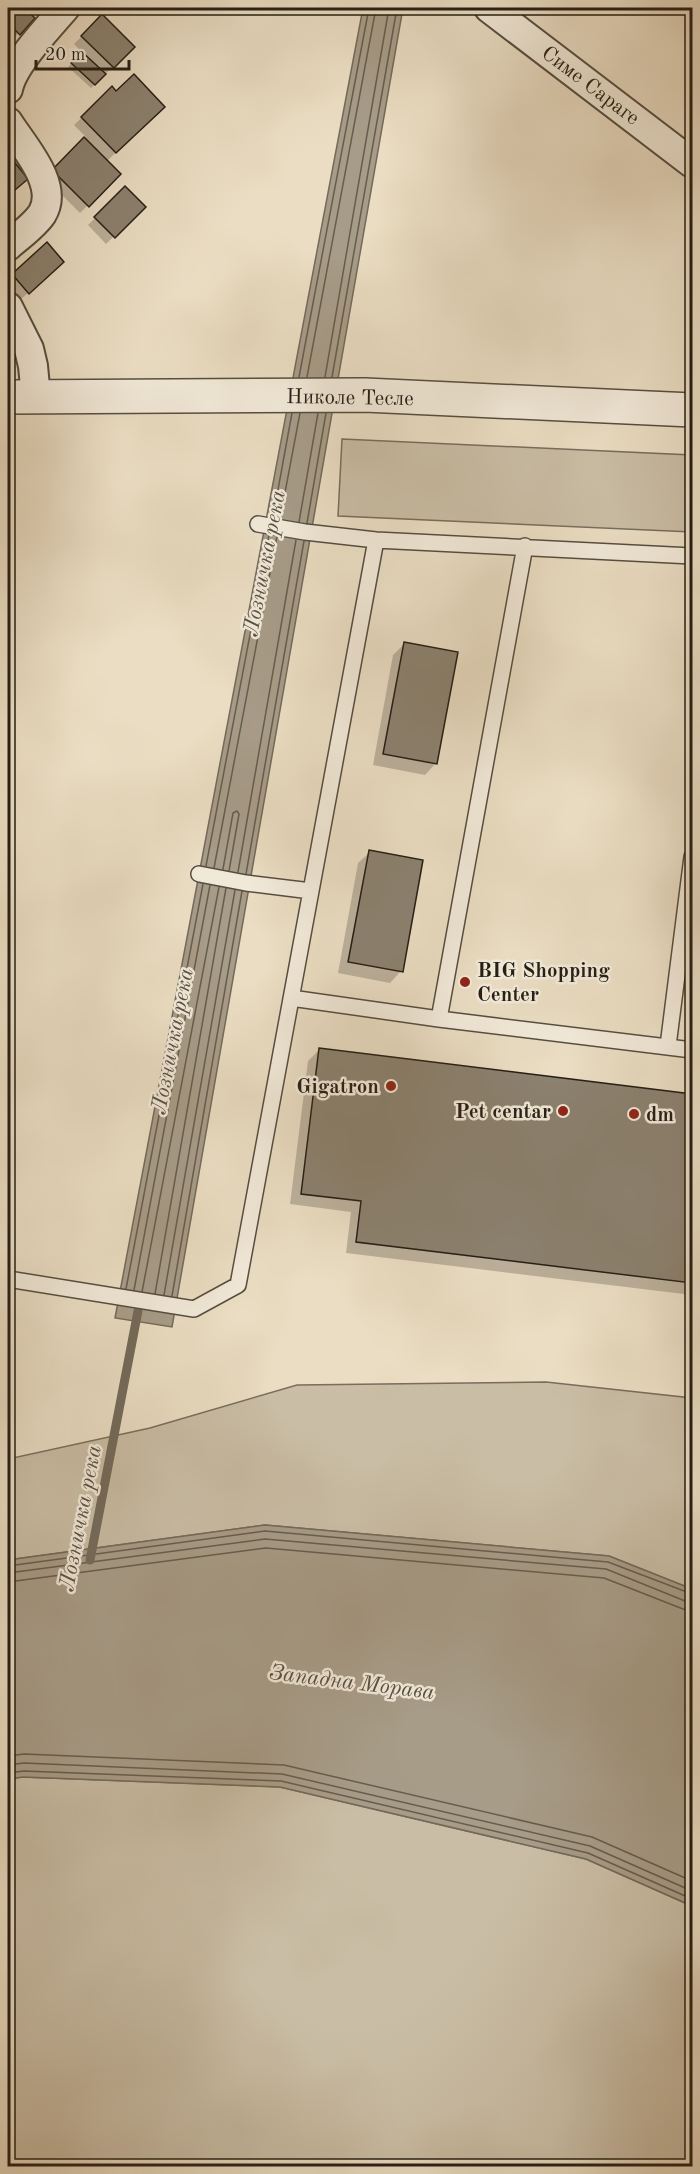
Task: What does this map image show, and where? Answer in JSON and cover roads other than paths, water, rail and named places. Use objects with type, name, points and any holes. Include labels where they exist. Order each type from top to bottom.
[{"type":"street","points":[[8,89],[9,82],[31,49],[65,8]]},
{"type":"street","name":"Симе Сараге","points":[[489,8],[693,163]]},
{"type":"street","points":[[8,122],[45,180],[48,199],[41,215],[8,246]]},
{"type":"street","points":[[8,307],[29,349],[33,366],[16,398]]},
{"type":"street","name":"Николе Тесле","points":[[16,398],[365,395],[693,410]]},
{"type":"lane","points":[[258,524],[376,540],[693,556]]},
{"type":"lane","points":[[8,1279],[194,1309],[238,1284],[376,540]]},
{"type":"lane","points":[[439,1019],[525,546]]},
{"type":"lane","points":[[668,1047],[693,857]]},
{"type":"lane","points":[[199,874],[246,883],[311,891]]},
{"type":"lane","points":[[291,998],[439,1019],[693,1050]]},
{"type":"water","points":[[363,8],[403,8],[172,1327],[115,1318]]},
{"type":"water","name":"Западна Морава","points":[[265,1525],[609,1556],[692,1589],[692,1906],[586,1859],[280,1787],[23,1777],[8,1779],[8,1560]]},
{"type":"waterway","name":"Лозничка река","points":[[90,1560],[138,1311]]},
{"type":"place","name":"BIG Shopping Center","points":[[465,982]]},
{"type":"place","name":"Gigatron","points":[[391,1086]]},
{"type":"place","name":"Pet centar","points":[[563,1111]]},
{"type":"place","name":"dm","points":[[634,1114]]}]
